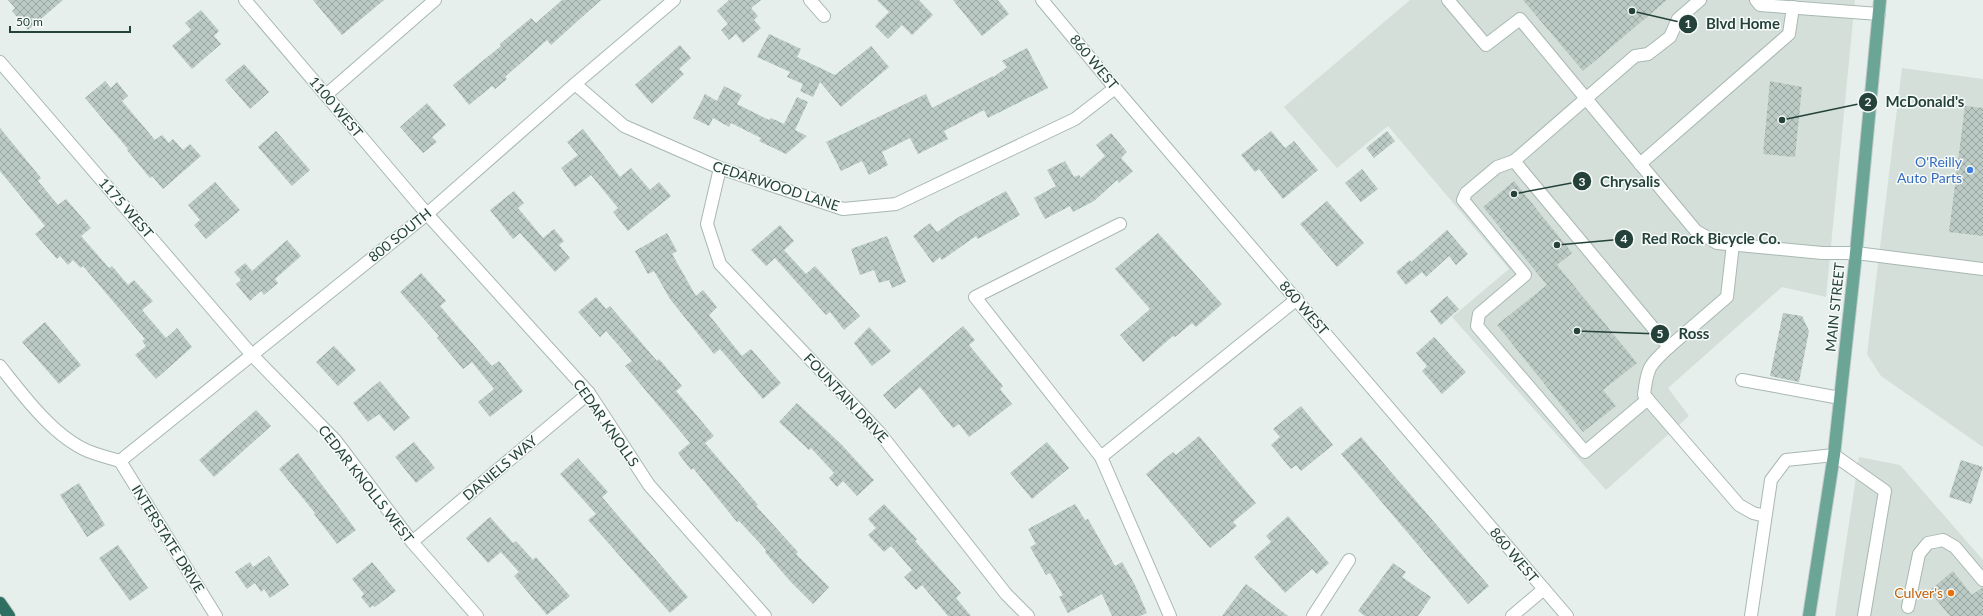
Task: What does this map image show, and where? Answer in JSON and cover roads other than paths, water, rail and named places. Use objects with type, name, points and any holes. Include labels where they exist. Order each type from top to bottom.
[{"type":"highway","points":[[0,603],[9,616]]},
{"type":"main road","name":"MAIN STREET","points":[[1808,616],[1834,455],[1856,253],[1880,0]]},
{"type":"street","name":"1100 WEST","points":[[245,0],[427,214]]},
{"type":"street","points":[[326,95],[435,0]]},
{"type":"street","name":"800 SOUTH","points":[[120,462],[427,214],[575,84],[674,0]]},
{"type":"street","points":[[810,0],[824,16]]},
{"type":"street","name":"860 WEST","points":[[1042,0],[1115,88],[1567,616]]},
{"type":"street","points":[[1448,0],[1486,45],[1520,19],[1696,231],[1717,243],[1822,253],[1856,253],[1983,269]]},
{"type":"street","points":[[1648,399],[1585,452],[1477,326],[1478,314],[1525,275],[1463,200],[1466,193],[1496,167],[1514,161],[1635,56],[1648,54],[1670,37],[1678,18],[1700,0]]},
{"type":"street","points":[[1756,0],[1760,5],[1879,14]]},
{"type":"street","points":[[1640,164],[1789,34],[1793,7]]},
{"type":"street","name":"1175 WEST","points":[[0,62],[252,355]]},
{"type":"street","name":"CEDARWOOD LANE","points":[[575,84],[624,126],[720,168],[843,209],[896,204],[1075,119],[1115,88]]},
{"type":"street","points":[[1514,161],[1669,347]]},
{"type":"street","name":"FOUNTAIN DRIVE","points":[[720,168],[707,224],[720,264],[879,432],[1006,594],[1028,616]]},
{"type":"street","name":"CEDAR KNOLLS","points":[[427,214],[589,393],[649,485],[765,616]]},
{"type":"street","points":[[1120,224],[975,297],[1101,457],[1170,616]]},
{"type":"street","points":[[1734,244],[1727,297],[1650,364],[1646,377],[1644,395],[1739,505],[1753,513],[1765,516]]},
{"type":"street","points":[[1101,457],[1297,299]]},
{"type":"street","name":"CEDAR KNOLLS WEST","points":[[252,355],[336,441],[412,542],[477,616]]},
{"type":"street","points":[[0,366],[22,394],[56,430],[86,450],[120,462]]},
{"type":"street","points":[[1742,380],[1840,398]]},
{"type":"street","name":"DANIELS WAY","points":[[412,542],[589,393]]},
{"type":"street","points":[[1751,616],[1771,480],[1786,460],[1834,455],[1885,491],[1864,616]]},
{"type":"street","name":"INTERSTATE DRIVE","points":[[120,462],[216,616]]},
{"type":"street","points":[[1908,607],[1919,554],[1928,543],[1943,540],[1955,547],[1983,580]]},
{"type":"street","points":[[1313,616],[1349,560]]},
{"type":"street","points":[[1512,616],[1544,589]]},
{"type":"place","name":"Blvd Home","points":[[1632,11]]},
{"type":"place","name":"McDonald's","points":[[1782,120]]},
{"type":"place","name":"O'Reilly Auto Parts","points":[[1970,170]]},
{"type":"place","name":"Chrysalis","points":[[1514,194]]},
{"type":"place","name":"Red Rock Bicycle Co.","points":[[1557,245]]},
{"type":"place","name":"Ross","points":[[1577,331]]},
{"type":"place","name":"Culver's","points":[[1951,593]]}]
